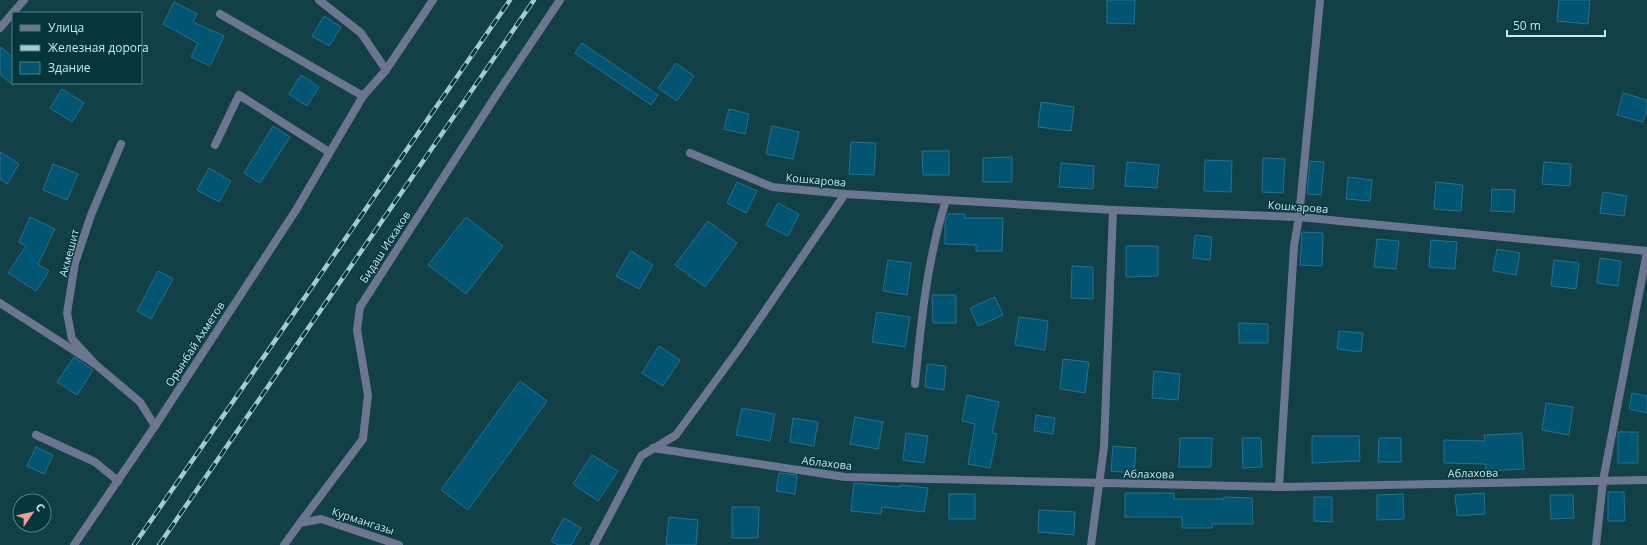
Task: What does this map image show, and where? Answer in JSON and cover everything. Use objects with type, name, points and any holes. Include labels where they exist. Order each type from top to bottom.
[{"type":"street","points":[[14,12],[24,0]]},
{"type":"street","points":[[319,0],[361,33],[386,70]]},
{"type":"street","name":"Орынбай Ахметов","points":[[74,545],[155,426],[291,217],[363,96],[386,70],[433,0]]},
{"type":"street","name":"Бидаш Искаков","points":[[300,523],[363,439],[368,395],[357,330],[360,307],[495,97],[560,0]]},
{"type":"street","points":[[1279,487],[1294,246],[1299,217],[1320,0]]},
{"type":"street","points":[[0,28],[12,14]]},
{"type":"street","points":[[220,14],[363,96]]},
{"type":"street","points":[[215,145],[239,95],[330,152]]},
{"type":"street","name":"Акмешит","points":[[121,144],[91,215],[75,263],[67,312],[72,339],[95,364],[140,402],[155,426]]},
{"type":"street","name":"Кошкарова","points":[[690,153],[772,187],[845,194],[1113,210],[1299,217],[1647,251]]},
{"type":"street","points":[[594,545],[641,456],[676,435],[741,346],[845,194]]},
{"type":"street","points":[[915,384],[922,312],[936,232],[946,200]]},
{"type":"street","points":[[1091,545],[1104,447],[1113,210]]},
{"type":"street","points":[[1596,545],[1603,481],[1647,251]]},
{"type":"street","name":"Акмешит","points":[[0,303],[95,364]]},
{"type":"street","points":[[36,435],[95,462],[118,481]]},
{"type":"street","name":"Аблахова","points":[[653,448],[845,477],[1279,487],[1647,480]]},
{"type":"street","name":"Курмангазы","points":[[300,523],[320,519],[399,545]]},
{"type":"street","points":[[284,545],[300,523]]},
{"type":"building","points":[[1107,0],[1135,0],[1134,24],[1107,23]]},
{"type":"building","points":[[1559,0],[1590,0],[1588,24],[1557,21]]},
{"type":"building","points":[[174,2],[197,14],[193,22],[224,36],[210,66],[191,57],[198,43],[163,24]]},
{"type":"building","points":[[324,16],[341,27],[329,46],[312,36]]},
{"type":"building","points":[[582,43],[658,95],[651,105],[575,53]]},
{"type":"building","points":[[0,47],[12,56],[13,85],[0,74]]},
{"type":"building","points":[[676,63],[694,76],[677,101],[658,88]]},
{"type":"building","points":[[301,75],[319,87],[307,106],[289,94]]},
{"type":"building","points":[[62,89],[84,103],[72,122],[50,108]]},
{"type":"building","points":[[1623,93],[1647,100],[1647,109],[1643,122],[1617,115]]},
{"type":"building","points":[[1041,102],[1074,107],[1071,131],[1038,127]]},
{"type":"building","points":[[729,109],[749,114],[745,134],[724,129]]},
{"type":"building","points":[[273,126],[290,137],[260,183],[244,173]]},
{"type":"building","points":[[772,126],[799,132],[793,159],[766,154]]},
{"type":"building","points":[[851,142],[876,143],[874,175],[849,174]]},
{"type":"building","points":[[922,151],[949,151],[949,175],[923,175]]},
{"type":"building","points":[[0,152],[19,164],[7,184],[0,179]]},
{"type":"building","points":[[1012,157],[1012,182],[983,182],[983,158]]},
{"type":"building","points":[[1263,158],[1285,159],[1283,193],[1262,192]]},
{"type":"building","points":[[1205,160],[1232,161],[1231,192],[1204,191]]},
{"type":"building","points":[[1310,161],[1324,162],[1321,195],[1307,194]]},
{"type":"building","points":[[1127,162],[1159,165],[1157,188],[1125,186]]},
{"type":"building","points":[[1544,162],[1571,164],[1570,186],[1542,184]]},
{"type":"building","points":[[1061,163],[1094,166],[1093,189],[1059,187]]},
{"type":"building","points":[[53,164],[78,174],[67,200],[43,190]]},
{"type":"building","points":[[209,168],[231,181],[219,202],[197,190]]},
{"type":"building","points":[[1348,177],[1372,180],[1370,201],[1346,199]]},
{"type":"building","points":[[737,182],[757,191],[746,213],[727,203]]},
{"type":"building","points":[[1436,182],[1463,185],[1461,211],[1434,209]]},
{"type":"building","points":[[1492,189],[1515,190],[1514,212],[1491,211]]},
{"type":"building","points":[[1603,192],[1627,196],[1624,216],[1600,213]]},
{"type":"building","points":[[778,203],[799,214],[788,236],[766,225]]},
{"type":"building","points":[[948,214],[965,214],[965,218],[1003,218],[1002,251],[976,251],[976,245],[945,244],[945,222]]},
{"type":"building","points":[[30,217],[55,229],[38,264],[49,271],[36,291],[8,273],[26,246],[19,242]]},
{"type":"building","points":[[466,217],[503,246],[466,294],[428,265]]},
{"type":"building","points":[[708,221],[737,243],[705,287],[675,265]]},
{"type":"building","points":[[1302,232],[1323,233],[1322,266],[1300,265]]},
{"type":"building","points":[[1195,235],[1212,237],[1210,260],[1193,258]]},
{"type":"building","points":[[1377,239],[1399,241],[1396,269],[1374,267]]},
{"type":"building","points":[[1431,240],[1457,242],[1455,269],[1429,267]]},
{"type":"building","points":[[1126,246],[1158,246],[1158,276],[1126,277]]},
{"type":"building","points":[[1497,249],[1520,253],[1516,275],[1493,271]]},
{"type":"building","points":[[631,251],[653,265],[639,289],[616,276]]},
{"type":"building","points":[[1600,258],[1621,261],[1618,286],[1597,283]]},
{"type":"building","points":[[888,260],[911,263],[907,295],[883,291]]},
{"type":"building","points":[[1554,260],[1579,263],[1576,289],[1551,286]]},
{"type":"building","points":[[1072,266],[1093,267],[1093,299],[1071,298]]},
{"type":"building","points":[[158,271],[173,279],[151,319],[137,311]]},
{"type":"building","points":[[932,295],[956,295],[956,323],[933,323]]},
{"type":"building","points":[[995,297],[1003,315],[978,326],[970,308]]},
{"type":"building","points":[[877,312],[910,317],[905,347],[872,342]]},
{"type":"building","points":[[1019,317],[1048,321],[1045,350],[1015,345]]},
{"type":"building","points":[[1239,323],[1268,324],[1268,343],[1239,343]]},
{"type":"building","points":[[1339,331],[1363,333],[1361,352],[1337,349]]},
{"type":"building","points":[[659,346],[680,360],[663,386],[642,373]]},
{"type":"building","points":[[74,357],[93,370],[77,395],[57,382]]},
{"type":"building","points":[[1063,359],[1089,362],[1085,393],[1060,389]]},
{"type":"building","points":[[927,364],[946,366],[944,390],[925,387]]},
{"type":"building","points":[[1154,371],[1180,374],[1178,400],[1152,398]]},
{"type":"building","points":[[520,381],[547,401],[468,510],[441,490]]},
{"type":"building","points":[[1632,393],[1647,396],[1647,413],[1629,409]]},
{"type":"building","points":[[967,395],[999,402],[992,433],[997,434],[990,468],[968,464],[975,424],[962,421]]},
{"type":"building","points":[[1546,403],[1573,407],[1569,435],[1542,430]]},
{"type":"building","points":[[742,408],[775,414],[770,441],[736,435]]},
{"type":"building","points":[[1036,415],[1055,418],[1053,434],[1034,431]]},
{"type":"building","points":[[855,417],[883,422],[878,449],[850,444]]},
{"type":"building","points":[[793,418],[818,422],[814,446],[790,442]]},
{"type":"building","points":[[1618,432],[1638,432],[1638,463],[1618,463]]},
{"type":"building","points":[[906,433],[928,436],[924,463],[903,460]]},
{"type":"building","points":[[1522,433],[1524,469],[1486,471],[1486,464],[1444,463],[1444,440],[1485,441],[1484,435]]},
{"type":"building","points":[[1312,436],[1359,436],[1360,461],[1312,463]]},
{"type":"building","points":[[1180,438],[1212,438],[1211,467],[1179,467]]},
{"type":"building","points":[[1242,438],[1261,438],[1262,467],[1243,468]]},
{"type":"building","points":[[1379,438],[1401,438],[1401,462],[1378,462]]},
{"type":"building","points":[[1113,446],[1136,448],[1134,473],[1111,471]]},
{"type":"building","points":[[36,447],[53,455],[44,474],[27,466]]},
{"type":"building","points":[[592,455],[618,471],[598,501],[573,484]]},
{"type":"building","points":[[779,473],[797,475],[795,494],[776,491]]},
{"type":"building","points":[[854,483],[928,488],[924,512],[882,507],[881,514],[851,511]]},
{"type":"building","points":[[1608,492],[1624,492],[1625,521],[1608,521]]},
{"type":"building","points":[[1125,493],[1174,493],[1174,499],[1224,499],[1224,497],[1252,498],[1253,524],[1212,524],[1212,528],[1182,528],[1182,517],[1125,517]]},
{"type":"building","points":[[1484,493],[1485,514],[1457,516],[1455,495]]},
{"type":"building","points":[[949,494],[975,494],[975,519],[949,519]]},
{"type":"building","points":[[1403,494],[1404,519],[1377,520],[1377,495]]},
{"type":"building","points":[[1550,495],[1573,495],[1574,518],[1551,519]]},
{"type":"building","points":[[1314,497],[1332,497],[1332,522],[1314,521]]},
{"type":"building","points":[[732,507],[759,507],[758,538],[732,538]]},
{"type":"building","points":[[1039,510],[1075,512],[1074,535],[1038,532]]},
{"type":"building","points":[[669,517],[698,520],[696,545],[666,545]]},
{"type":"building","points":[[564,518],[581,528],[571,545],[558,545],[551,541]]},
{"type":"railway","points":[[134,545],[510,0]]},
{"type":"railway","points":[[159,545],[534,0]]}]
